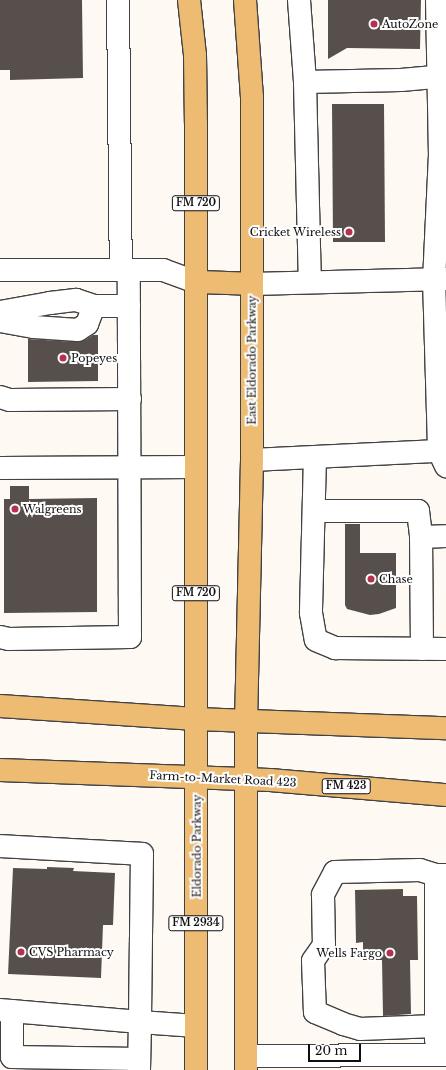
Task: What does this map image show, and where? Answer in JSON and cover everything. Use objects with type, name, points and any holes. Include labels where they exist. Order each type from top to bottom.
[{"type":"main road","name":"FM 720","points":[[189,0],[195,70],[196,718]]},
{"type":"main road","name":"East Eldorado Parkway","points":[[245,0],[252,97],[252,460],[246,720]]},
{"type":"main road","points":[[196,282],[252,284]]},
{"type":"main road","points":[[0,706],[196,718],[446,728]]},
{"type":"main road","name":"Eldorado Parkway","points":[[196,718],[196,1070]]},
{"type":"main road","points":[[246,720],[246,1063]]},
{"type":"main road","name":"Farm-to-Market Road 423","points":[[0,770],[246,779],[446,795]]},
{"type":"lane","points":[[0,638],[130,637],[129,306],[125,270],[118,0]]},
{"type":"lane","points":[[299,0],[305,82],[310,282]]},
{"type":"lane","points":[[252,460],[315,457],[442,447],[440,154],[443,76],[437,0]]},
{"type":"lane","points":[[305,82],[400,80],[443,76]]},
{"type":"lane","points":[[0,270],[163,270],[196,282]]},
{"type":"lane","points":[[252,284],[440,279]]},
{"type":"lane","points":[[0,312],[76,300],[94,306],[129,306]]},
{"type":"lane","points":[[0,321],[34,327],[78,330],[87,324],[94,306]]},
{"type":"lane","points":[[0,397],[10,400],[130,399]]},
{"type":"lane","points":[[315,457],[311,613],[316,640],[335,648],[446,649]]},
{"type":"lane","points":[[0,468],[196,467]]},
{"type":"lane","points":[[314,510],[418,511],[421,537],[422,649]]},
{"type":"lane","points":[[421,537],[446,536]]},
{"type":"lane","points":[[0,846],[142,854],[140,1022],[139,1064],[6,1059],[6,1011],[140,1022],[196,1026]]},
{"type":"lane","points":[[246,1063],[415,1062],[441,1055],[436,1026],[441,875],[420,870],[335,872],[323,895],[324,945],[313,961],[315,1012],[342,1024],[360,1029],[436,1026]]},
{"type":"building","points":[[0,0],[82,0],[83,78],[10,80],[10,70],[0,70]]},
{"type":"building","name":"AutoZone","points":[[328,0],[421,0],[420,49],[347,48],[328,59]]},
{"type":"building","points":[[332,104],[384,104],[385,242],[333,242]]},
{"type":"building","name":"Popeyes","points":[[93,335],[98,335],[98,381],[28,382],[28,339],[77,342],[85,340]]},
{"type":"building","name":"Walgreens","points":[[10,486],[29,486],[29,499],[97,498],[97,612],[4,613],[4,499],[10,499]]},
{"type":"building","name":"Chase","points":[[345,524],[360,524],[360,553],[396,553],[396,608],[379,614],[370,615],[347,609],[345,605]]},
{"type":"building","name":"CVS Pharmacy","points":[[47,867],[74,868],[73,871],[115,873],[113,925],[103,925],[101,978],[8,974],[13,868],[47,869]]},
{"type":"building","name":"Wells Fargo","points":[[403,889],[403,896],[417,896],[418,960],[410,960],[411,1014],[383,1016],[382,960],[363,960],[363,942],[356,943],[355,890]]},
{"type":"place","name":"AutoZone","points":[[374,24]]},
{"type":"place","name":"Cricket Wireless","points":[[349,232]]},
{"type":"place","name":"Popeyes","points":[[63,358]]},
{"type":"place","name":"Walgreens","points":[[15,509]]},
{"type":"place","name":"Chase","points":[[371,579]]},
{"type":"place","name":"CVS Pharmacy","points":[[21,952]]},
{"type":"place","name":"Wells Fargo","points":[[390,953]]}]
